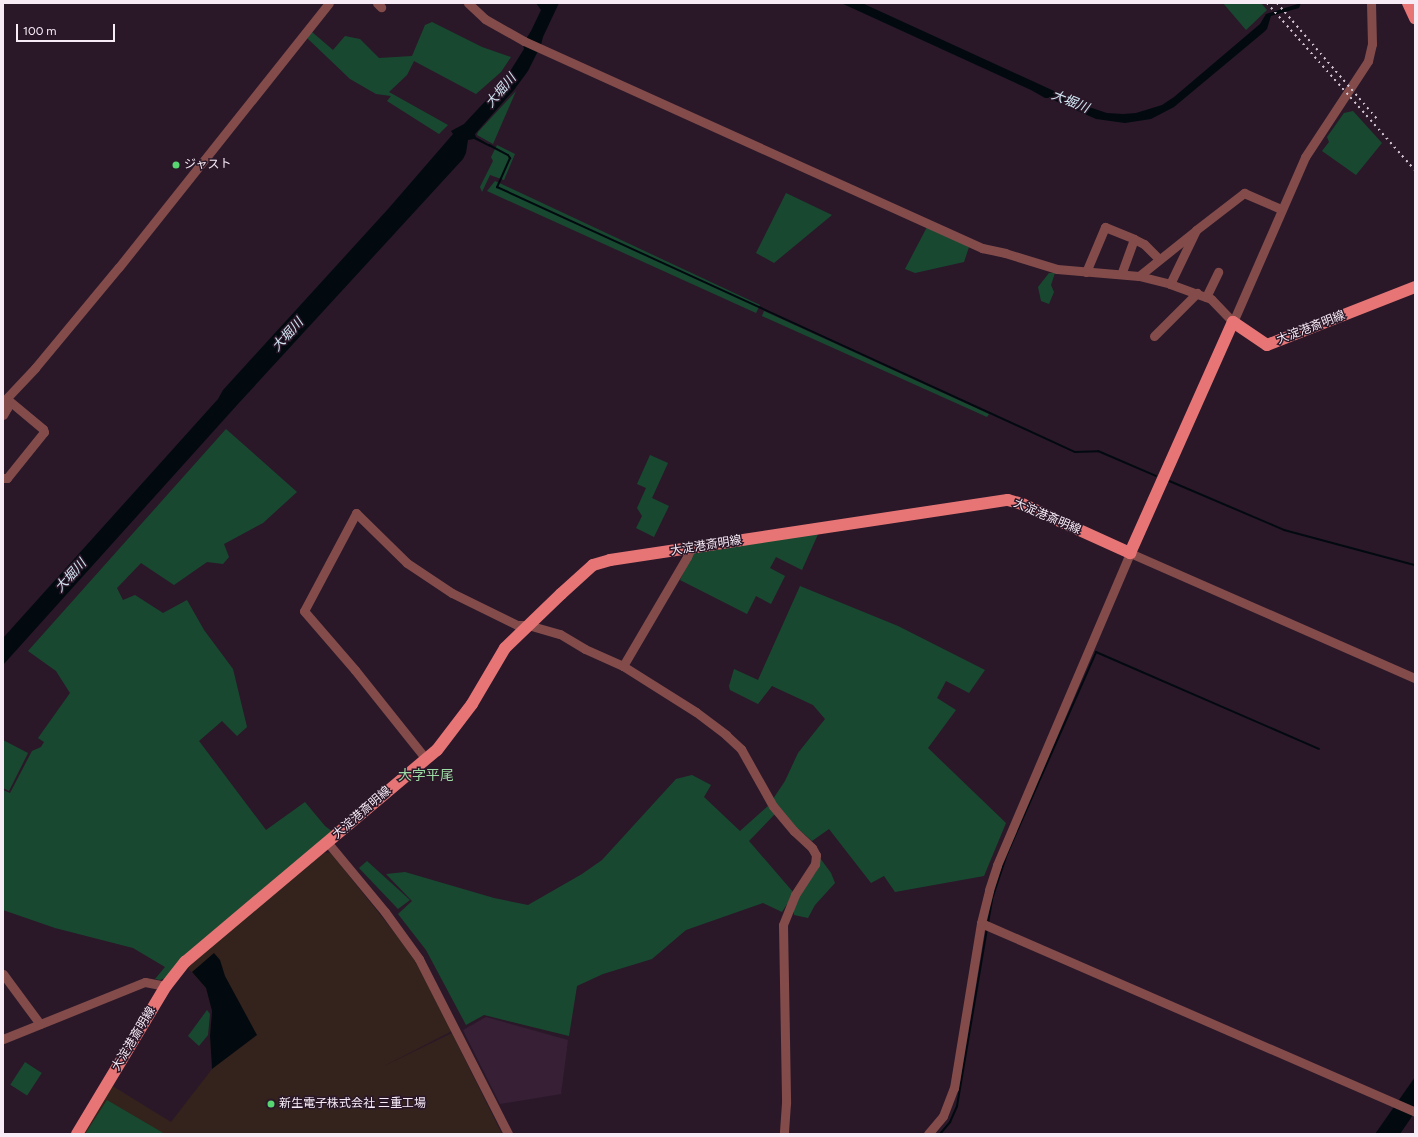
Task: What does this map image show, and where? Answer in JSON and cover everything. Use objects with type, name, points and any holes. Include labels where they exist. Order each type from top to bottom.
[{"type":"main road","points":[[1408,3],[1415,18]]},
{"type":"main road","name":"大淀港斎明線","points":[[1233,322],[1267,344],[1415,287]]},
{"type":"main road","points":[[1130,553],[1233,322]]},
{"type":"main road","name":"大淀港斎明線","points":[[77,1134],[166,986],[190,956],[328,843],[350,822],[437,750],[472,704],[505,648],[593,565],[610,560],[1008,500],[1022,504],[1130,553]]},
{"type":"street","points":[[5,401],[35,368],[119,267],[330,3]]},
{"type":"street","points":[[468,3],[485,19],[524,41],[982,248],[1057,269],[1139,276],[1170,284],[1206,297],[1220,306],[1233,322],[1307,152],[1368,61],[1372,44],[1371,3]]},
{"type":"street","points":[[1139,276],[1244,192],[1281,209]]},
{"type":"street","points":[[1086,272],[1104,227],[1144,244],[1159,259]]},
{"type":"street","points":[[1170,284],[1196,230]]},
{"type":"street","points":[[1121,274],[1134,239]]},
{"type":"street","points":[[1206,297],[1218,272]]},
{"type":"street","points":[[1154,336],[1197,293]]},
{"type":"street","points":[[3,415],[7,408],[5,401]]},
{"type":"street","points":[[3,478],[7,478],[44,432],[43,429],[5,401]]},
{"type":"street","points":[[426,759],[355,670],[304,612],[356,513],[407,563],[452,593],[517,625],[528,625],[560,634],[585,649],[623,666],[696,712],[726,735],[741,750],[773,806],[794,831],[812,848],[816,855],[816,860],[812,870],[795,895],[783,925],[786,1103],[784,1134]]},
{"type":"street","points":[[623,666],[691,548]]},
{"type":"street","points":[[928,1134],[943,1116],[951,1100],[963,1062],[985,925],[988,890],[1008,838],[1130,553],[1415,678]]},
{"type":"street","points":[[328,843],[385,912],[419,959],[508,1134]]},
{"type":"street","points":[[985,925],[1415,1112]]},
{"type":"street","points":[[3,974],[40,1024]]},
{"type":"street","points":[[3,1039],[146,982],[166,986]]},
{"type":"shaded area","points":[[324,853],[331,853],[417,961],[452,1031],[382,1067],[452,1033],[502,1134],[82,1134],[111,1085],[171,1122],[212,1069],[210,1036],[212,1011],[206,988],[186,966]]},
{"type":"shaded area","points":[[486,1017],[568,1040],[561,1094],[500,1104],[463,1030]]},
{"type":"green space","points":[[1223,3],[1261,3],[1267,10],[1246,30]]},
{"type":"green space","points":[[432,22],[482,47],[511,57],[501,72],[476,94],[414,61],[407,75],[389,92],[448,125],[439,134],[387,101],[391,96],[376,94],[350,79],[307,38],[312,32],[333,50],[345,36],[360,39],[379,58],[412,56],[425,25]]},
{"type":"green space","points":[[516,91],[493,144],[477,135],[478,132]]},
{"type":"green space","points":[[1353,111],[1382,143],[1356,175],[1322,151],[1329,142],[1327,137],[1344,113]]},
{"type":"green space","points":[[497,145],[515,154],[504,180],[490,175],[482,192],[480,187],[493,161],[491,157]]},
{"type":"green space","points":[[495,181],[760,305],[756,313],[487,191]]},
{"type":"green space","points":[[786,193],[832,215],[774,263],[756,253]]},
{"type":"green space","points":[[927,227],[969,247],[964,262],[915,273],[905,269]]},
{"type":"green space","points":[[1049,273],[1055,273],[1051,285],[1054,292],[1049,304],[1041,301],[1038,287]]},
{"type":"green space","points":[[764,311],[989,414],[987,417],[762,316]]},
{"type":"green space","points":[[226,429],[297,492],[263,523],[224,544],[229,557],[223,564],[207,562],[174,585],[141,563],[117,588],[123,600],[135,595],[163,613],[187,600],[204,630],[233,669],[247,727],[237,736],[222,721],[199,741],[266,830],[305,802],[325,826],[333,832],[166,978],[160,980],[155,979],[165,967],[133,948],[55,928],[3,910],[3,790],[10,793],[32,751],[41,747],[44,742],[38,738],[70,693],[56,671],[28,651]]},
{"type":"green space","points":[[650,455],[668,463],[652,498],[669,506],[654,537],[636,528],[642,516],[637,508],[646,488],[637,484]]},
{"type":"green space","points":[[819,532],[802,570],[776,557],[770,568],[785,576],[771,604],[756,596],[747,614],[680,580],[694,551]]},
{"type":"green space","points":[[800,586],[898,626],[985,670],[969,693],[946,681],[937,698],[956,710],[928,748],[1006,823],[984,876],[895,892],[884,876],[871,883],[829,829],[812,841],[796,827],[773,799],[785,781],[798,753],[825,719],[813,705],[772,686],[758,704],[730,690],[729,686],[734,669],[758,680]]},
{"type":"green space","points":[[3,740],[28,753],[9,791],[3,788]]},
{"type":"green space","points":[[692,775],[711,785],[704,797],[740,831],[768,806],[775,814],[749,841],[793,892],[800,893],[816,872],[820,858],[831,873],[835,883],[815,905],[808,918],[794,915],[793,906],[787,904],[782,912],[763,903],[686,930],[652,959],[603,974],[577,986],[569,1036],[484,1015],[466,1025],[426,950],[398,914],[412,901],[386,874],[405,872],[494,898],[528,905],[582,874],[602,860],[676,779]]},
{"type":"green space","points":[[367,861],[410,900],[398,909],[359,868]]},
{"type":"green space","points":[[207,1010],[210,1014],[208,1035],[199,1046],[188,1036]]},
{"type":"green space","points":[[25,1062],[42,1073],[27,1096],[10,1085]]},
{"type":"green space","points":[[107,1100],[165,1134],[85,1134]]},
{"type":"water","name":"大堀川","points":[[536,3],[559,3],[528,71],[514,90],[475,134],[476,137],[490,145],[490,147],[474,139],[468,140],[466,153],[463,159],[238,404],[3,665],[3,638],[218,399],[223,390],[388,209],[453,134],[451,131],[464,124],[504,81],[524,49],[523,44],[541,10]]},
{"type":"water","name":"大堀川","points":[[841,3],[862,3],[1089,107],[1107,113],[1123,114],[1136,113],[1162,105],[1174,97],[1260,24],[1266,14],[1301,3],[1299,8],[1271,16],[1267,29],[1264,32],[1174,107],[1151,119],[1125,123],[1096,119],[1049,98],[1045,98],[1031,90]]},
{"type":"water","points":[[214,953],[220,960],[225,976],[257,1035],[212,1069],[210,1036],[212,1011],[206,988],[192,972]]},
{"type":"water","points":[[1415,1077],[1415,1112],[1400,1134],[1375,1134]]},
{"type":"waterway","points":[[489,145],[508,155],[510,158],[497,187],[1075,452],[1098,451],[1156,476]]},
{"type":"waterway","points":[[1167,480],[1284,530],[1415,565]]},
{"type":"waterway","points":[[988,923],[993,896],[1007,854],[1096,652],[1319,749]]},
{"type":"waterway","points":[[940,1134],[950,1122],[957,1106],[987,929]]},
{"type":"railway","points":[[1267,3],[1415,170]]},
{"type":"railway","points":[[1277,3],[1378,120]]},
{"type":"place","name":"ジャスト","points":[[176,165]]},
{"type":"place","name":"新生電子株式会社 三重工場","points":[[271,1104]]},
{"type":"district","name":"大字平尾","points":[[426,776]]}]
